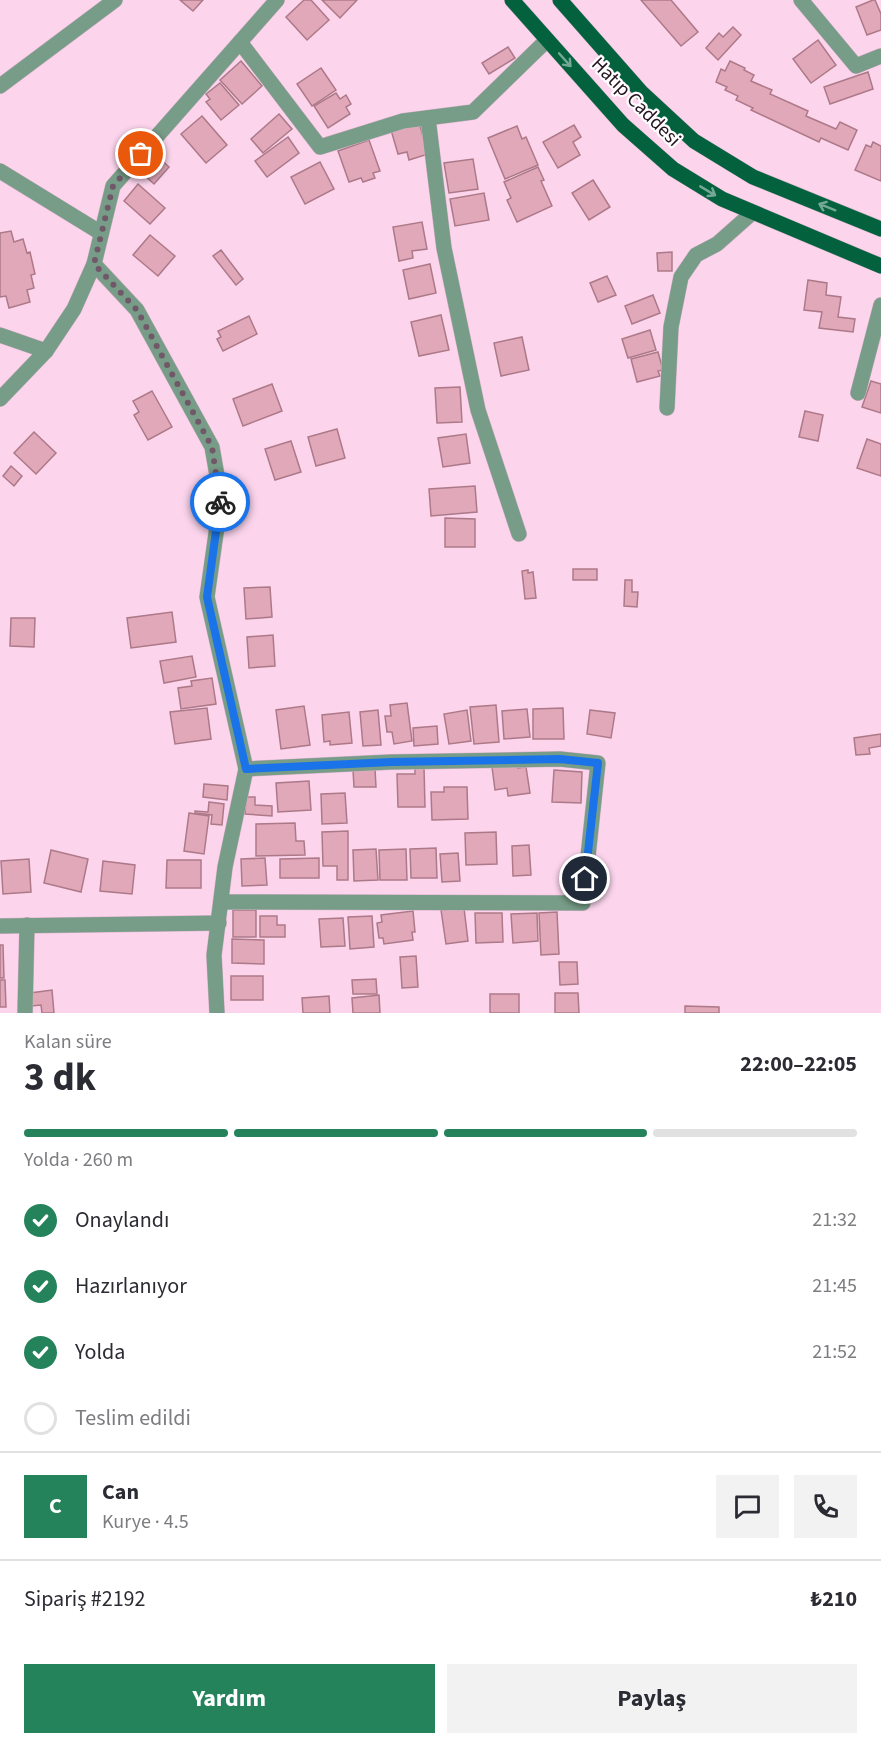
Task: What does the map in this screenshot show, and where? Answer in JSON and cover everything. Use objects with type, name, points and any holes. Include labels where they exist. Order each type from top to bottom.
[{"type":"main road","name":"Hatıp Caddesi","points":[[512,0],[623,125],[673,169],[722,199],[752,213],[881,266]]},
{"type":"main road","name":"Hatıp Caddesi","points":[[560,0],[641,92],[694,141],[753,177],[881,229]]},
{"type":"street","points":[[0,86],[115,0]]},
{"type":"street","points":[[0,399],[46,351],[74,309],[94,264],[113,186],[277,0]]},
{"type":"street","points":[[801,0],[856,66],[881,56]]},
{"type":"street","points":[[240,42],[320,147],[403,121],[473,112],[547,40]]},
{"type":"street","points":[[428,118],[444,248],[476,398],[519,534]]},
{"type":"street","points":[[0,171],[101,233]]},
{"type":"street","points":[[667,408],[671,327],[681,278],[696,255],[717,244],[752,213]]},
{"type":"street","points":[[94,264],[137,310],[212,447],[221,498],[207,597],[246,769],[225,867],[214,955],[217,1013]]},
{"type":"street","points":[[858,393],[881,305]]},
{"type":"street","points":[[0,335],[46,351]]},
{"type":"street","points":[[221,903],[583,903],[598,763],[560,759],[391,762],[246,769]]},
{"type":"street","points":[[0,926],[219,923]]},
{"type":"street","points":[[26,1013],[27,925]]},
{"type":"building","points":[[180,0],[203,0],[193,11]]},
{"type":"building","points":[[304,0],[311,0],[329,20],[307,40],[286,17]]},
{"type":"building","points":[[322,0],[357,0],[340,18]]},
{"type":"building","points":[[641,0],[671,0],[698,32],[681,46]]},
{"type":"building","points":[[873,0],[881,14],[881,30],[867,35],[856,7]]},
{"type":"building","points":[[733,27],[741,35],[718,60],[706,48],[719,33],[723,37]]},
{"type":"building","points":[[818,40],[836,65],[811,83],[793,59]]},
{"type":"building","points":[[508,47],[515,58],[489,74],[482,63]]},
{"type":"building","points":[[241,61],[262,86],[242,104],[220,80]]},
{"type":"building","points":[[730,61],[754,75],[751,81],[772,90],[770,94],[808,111],[806,116],[836,129],[840,122],[857,130],[848,150],[821,138],[819,142],[751,110],[753,108],[736,100],[738,96],[725,90],[727,87],[716,82],[721,69],[725,71]]},
{"type":"building","points":[[321,68],[336,90],[312,106],[297,84]]},
{"type":"building","points":[[868,72],[873,89],[830,104],[824,87]]},
{"type":"building","points":[[220,83],[239,105],[221,120],[206,102],[210,99],[206,94]]},
{"type":"building","points":[[336,93],[340,99],[346,95],[351,104],[346,107],[350,114],[328,128],[314,106]]},
{"type":"building","points":[[279,114],[292,129],[263,153],[251,139]]},
{"type":"building","points":[[202,116],[227,145],[206,163],[181,134]]},
{"type":"building","points":[[419,122],[428,154],[409,160],[407,152],[398,154],[391,130]]},
{"type":"building","points":[[574,125],[581,137],[573,142],[580,155],[558,168],[543,142]]},
{"type":"building","points":[[517,126],[522,139],[526,137],[538,165],[505,179],[488,138]]},
{"type":"building","points":[[288,137],[299,153],[267,177],[255,161]]},
{"type":"building","points":[[369,140],[380,171],[373,173],[375,178],[363,182],[361,178],[349,182],[338,151]]},
{"type":"building","points":[[873,142],[881,146],[881,181],[855,170],[866,145],[871,147]]},
{"type":"building","points":[[156,155],[169,167],[154,184],[141,172]]},
{"type":"building","points":[[473,159],[478,189],[449,193],[444,163]]},
{"type":"building","points":[[320,162],[334,189],[305,204],[291,177]]},
{"type":"building","points":[[538,167],[544,180],[541,181],[552,206],[517,222],[507,200],[511,198],[504,182]]},
{"type":"building","points":[[593,180],[610,207],[589,220],[572,193]]},
{"type":"building","points":[[138,184],[165,208],[150,224],[124,201]]},
{"type":"building","points":[[484,193],[489,220],[455,226],[450,199]]},
{"type":"building","points":[[422,222],[427,249],[412,251],[413,258],[399,261],[393,227]]},
{"type":"building","points":[[11,231],[14,242],[23,239],[27,253],[30,252],[35,274],[31,275],[34,288],[27,290],[30,302],[9,308],[6,296],[0,297],[0,233]]},
{"type":"building","points":[[150,235],[175,256],[158,276],[133,255]]},
{"type":"building","points":[[221,250],[243,279],[236,285],[213,256]]},
{"type":"building","points":[[672,252],[672,271],[658,271],[657,253]]},
{"type":"building","points":[[430,264],[436,293],[409,299],[403,270]]},
{"type":"building","points":[[607,276],[616,295],[598,302],[590,283]]},
{"type":"building","points":[[808,280],[827,283],[826,295],[841,297],[838,317],[855,319],[853,332],[819,328],[822,312],[804,310]]},
{"type":"building","points":[[653,295],[660,313],[632,324],[625,306]]},
{"type":"building","points":[[441,315],[449,350],[419,356],[411,322]]},
{"type":"building","points":[[249,316],[257,334],[223,351],[217,339],[221,337],[218,331]]},
{"type":"building","points":[[650,330],[656,350],[628,358],[622,339]]},
{"type":"building","points":[[522,337],[529,370],[501,376],[494,343]]},
{"type":"building","points":[[658,352],[663,370],[658,371],[660,376],[637,382],[631,359]]},
{"type":"building","points":[[871,381],[881,384],[881,413],[862,407]]},
{"type":"building","points":[[272,384],[282,411],[243,426],[233,399]]},
{"type":"building","points":[[460,387],[462,422],[437,423],[435,388]]},
{"type":"building","points":[[152,391],[172,427],[148,440],[134,415],[139,412],[133,401]]},
{"type":"building","points":[[805,411],[823,415],[818,441],[799,437]]},
{"type":"building","points":[[337,429],[345,458],[316,466],[308,437]]},
{"type":"building","points":[[34,432],[56,453],[36,474],[14,453]]},
{"type":"building","points":[[466,434],[470,463],[443,467],[438,438]]},
{"type":"building","points":[[867,439],[881,444],[881,476],[857,468]]},
{"type":"building","points":[[291,441],[301,472],[275,480],[265,449]]},
{"type":"building","points":[[11,466],[22,476],[14,486],[3,476]]},
{"type":"building","points":[[475,486],[477,512],[431,516],[429,489]]},
{"type":"building","points":[[445,518],[475,519],[475,547],[445,547]]},
{"type":"building","points":[[573,569],[597,569],[597,580],[573,580]]},
{"type":"building","points":[[528,570],[528,573],[533,572],[536,598],[525,599],[522,571]]},
{"type":"building","points":[[625,580],[632,580],[632,592],[638,592],[637,607],[624,606]]},
{"type":"building","points":[[270,587],[272,617],[246,619],[244,588]]},
{"type":"building","points":[[172,612],[176,642],[131,648],[127,618]]},
{"type":"building","points":[[11,618],[35,618],[34,647],[10,646]]},
{"type":"building","points":[[273,635],[275,666],[249,668],[247,637]]},
{"type":"building","points":[[192,656],[196,677],[164,683],[160,661]]},
{"type":"building","points":[[212,678],[216,704],[181,709],[178,688],[192,686],[191,681]]},
{"type":"building","points":[[407,703],[412,741],[394,744],[392,732],[387,732],[385,716],[391,716],[390,705]]},
{"type":"building","points":[[496,705],[499,742],[474,744],[470,707]]},
{"type":"building","points":[[304,706],[310,745],[281,749],[276,710]]},
{"type":"building","points":[[207,708],[211,739],[175,744],[170,712]]},
{"type":"building","points":[[563,708],[564,739],[533,739],[533,709]]},
{"type":"building","points":[[527,709],[530,737],[504,739],[502,711]]},
{"type":"building","points":[[378,710],[381,745],[363,746],[360,712]]},
{"type":"building","points":[[467,710],[471,741],[449,744],[444,714]]},
{"type":"building","points":[[590,710],[615,713],[611,738],[587,734]]},
{"type":"building","points":[[349,712],[352,743],[330,745],[330,741],[324,742],[322,715]]},
{"type":"building","points":[[437,726],[438,744],[414,746],[413,728]]},
{"type":"building","points":[[881,734],[881,746],[869,748],[870,754],[856,755],[854,738]]},
{"type":"building","points":[[518,764],[518,768],[526,767],[530,793],[508,796],[507,788],[495,790],[492,767]]},
{"type":"building","points":[[415,767],[424,767],[425,807],[398,807],[397,774],[415,774]]},
{"type":"building","points":[[375,769],[376,787],[354,787],[353,770]]},
{"type":"building","points":[[554,770],[582,772],[581,803],[552,802]]},
{"type":"building","points":[[309,781],[311,810],[278,812],[276,783]]},
{"type":"building","points":[[204,784],[228,786],[227,800],[203,797]]},
{"type":"building","points":[[444,787],[467,787],[468,819],[432,820],[431,792],[444,792]]},
{"type":"building","points":[[345,793],[347,823],[322,824],[321,794]]},
{"type":"building","points":[[246,797],[255,797],[255,805],[272,806],[272,816],[245,814]]},
{"type":"building","points":[[209,802],[224,804],[222,825],[211,824],[212,815],[195,813],[195,811],[208,812]]},
{"type":"building","points":[[189,813],[209,816],[204,854],[184,851]]},
{"type":"building","points":[[295,823],[296,841],[304,841],[305,855],[256,856],[256,824]]},
{"type":"building","points":[[348,831],[348,880],[337,880],[337,866],[323,866],[322,832]]},
{"type":"building","points":[[496,832],[497,864],[466,865],[465,833]]},
{"type":"building","points":[[529,845],[531,875],[513,876],[512,846]]},
{"type":"building","points":[[436,848],[437,878],[411,878],[410,849]]},
{"type":"building","points":[[376,849],[378,880],[354,881],[353,850]]},
{"type":"building","points":[[406,849],[407,880],[380,880],[379,850]]},
{"type":"building","points":[[51,850],[88,859],[81,892],[44,883]]},
{"type":"building","points":[[458,853],[460,881],[442,882],[440,854]]},
{"type":"building","points":[[265,858],[267,885],[242,886],[241,859]]},
{"type":"building","points":[[319,858],[319,878],[280,878],[280,859]]},
{"type":"building","points":[[29,859],[31,892],[3,894],[1,861]]},
{"type":"building","points":[[167,860],[201,860],[201,888],[166,888]]},
{"type":"building","points":[[103,861],[135,865],[132,894],[100,891]]},
{"type":"building","points":[[464,908],[468,941],[446,944],[441,910]]},
{"type":"building","points":[[233,910],[256,910],[256,937],[233,937]]},
{"type":"building","points":[[413,911],[415,932],[412,932],[413,940],[384,944],[383,938],[379,938],[377,923],[382,922],[381,915]]},
{"type":"building","points":[[557,912],[559,954],[541,955],[539,913]]},
{"type":"building","points":[[475,913],[502,913],[503,942],[476,943]]},
{"type":"building","points":[[537,913],[538,941],[513,943],[511,914]]},
{"type":"building","points":[[260,916],[277,916],[277,925],[285,925],[285,937],[260,937]]},
{"type":"building","points":[[372,916],[374,947],[350,949],[348,917]]},
{"type":"building","points":[[343,918],[345,946],[321,947],[319,919]]},
{"type":"building","points":[[232,939],[264,940],[264,964],[232,963]]},
{"type":"building","points":[[0,945],[3,945],[4,978],[0,978]]},
{"type":"building","points":[[416,956],[418,987],[402,988],[400,957]]},
{"type":"building","points":[[559,962],[577,962],[578,984],[560,985]]},
{"type":"building","points":[[231,976],[263,976],[263,1000],[231,1000]]},
{"type":"building","points":[[376,979],[377,994],[353,994],[352,980]]},
{"type":"building","points":[[0,980],[5,980],[6,1007],[0,1007]]},
{"type":"building","points":[[52,990],[54,1013],[42,1013],[41,1005],[32,1006],[30,993]]},
{"type":"building","points":[[555,993],[578,993],[579,1013],[555,1013]]},
{"type":"building","points":[[490,994],[519,994],[519,1013],[490,1013]]},
{"type":"building","points":[[379,995],[380,1013],[353,1013],[352,998]]},
{"type":"building","points":[[329,996],[330,1013],[303,1013],[302,998]]},
{"type":"building","points":[[685,1006],[719,1007],[719,1013],[685,1013]]},
{"type":"way so far","points":[[141,154],[113,186],[94,264],[137,310],[212,447],[220,502]]},
{"type":"route","points":[[220,502],[207,597],[246,769],[391,762],[560,759],[598,763],[585,879]]}]
